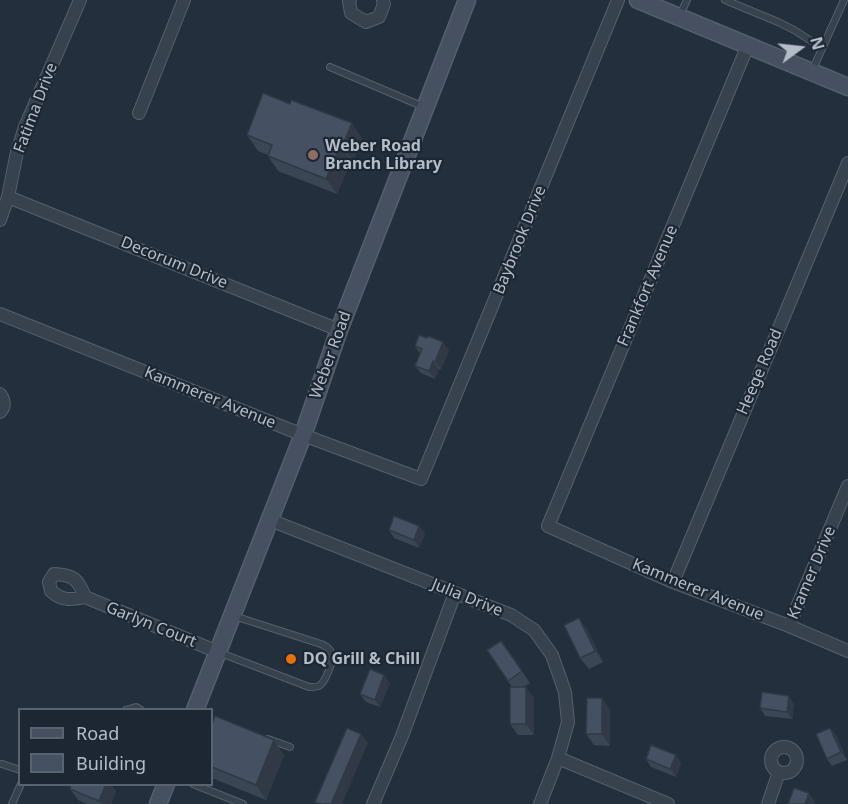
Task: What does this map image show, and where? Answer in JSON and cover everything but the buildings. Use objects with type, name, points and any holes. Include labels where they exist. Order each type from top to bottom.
[{"type":"main road","name":"Weber Road","points":[[196,708],[303,435],[339,330],[466,0]]},
{"type":"main road","points":[[638,0],[848,87]]},
{"type":"main road","points":[[161,803],[165,786]]},
{"type":"street","name":"Fatima Drive","points":[[0,220],[25,127],[80,0]]},
{"type":"street","points":[[139,113],[184,0]]},
{"type":"street","points":[[348,0],[351,13],[366,22],[379,17],[384,4],[383,0]]},
{"type":"street","name":"Baybrook Drive","points":[[421,479],[618,0]]},
{"type":"street","name":"Frankfort Avenue","points":[[548,526],[748,45]]},
{"type":"street","name":"Heege Road","points":[[673,582],[848,162]]},
{"type":"street","name":"Decorum Drive","points":[[8,197],[339,330]]},
{"type":"street","name":"Kammerer Avenue","points":[[0,314],[303,435],[421,479]]},
{"type":"street","points":[[0,393],[4,400],[3,409],[0,412]]},
{"type":"street","name":"Kramer Drive","points":[[789,626],[848,486]]},
{"type":"street","name":"Julia Drive","points":[[270,520],[511,615],[534,630],[552,655],[566,692],[568,722],[558,758],[540,804]]},
{"type":"street","name":"Kammerer Avenue","points":[[548,526],[673,582],[848,651]]},
{"type":"street","points":[[373,804],[402,736],[454,593]]},
{"type":"street","name":"Garlyn Court","points":[[85,597],[218,652]]},
{"type":"street","points":[[558,758],[668,804]]},
{"type":"street","points":[[768,804],[779,772]]},
{"type":"lane","points":[[679,17],[687,0]]},
{"type":"lane","points":[[725,0],[786,26],[822,48]]},
{"type":"lane","points":[[812,72],[844,0]]},
{"type":"lane","points":[[330,67],[425,107]]},
{"type":"lane","points":[[218,652],[309,687],[318,687],[323,684],[332,660],[332,653],[328,648],[232,615]]},
{"type":"lane","points":[[256,734],[290,747]]},
{"type":"lane","points":[[2,764],[18,769]]},
{"type":"lane","points":[[12,804],[20,786]]},
{"type":"lane","points":[[198,786],[243,804]]},
{"type":"place","name":"Weber Road Branch Library","points":[[313,155]]},
{"type":"place","name":"DQ Grill & Chill","points":[[291,659]]}]
